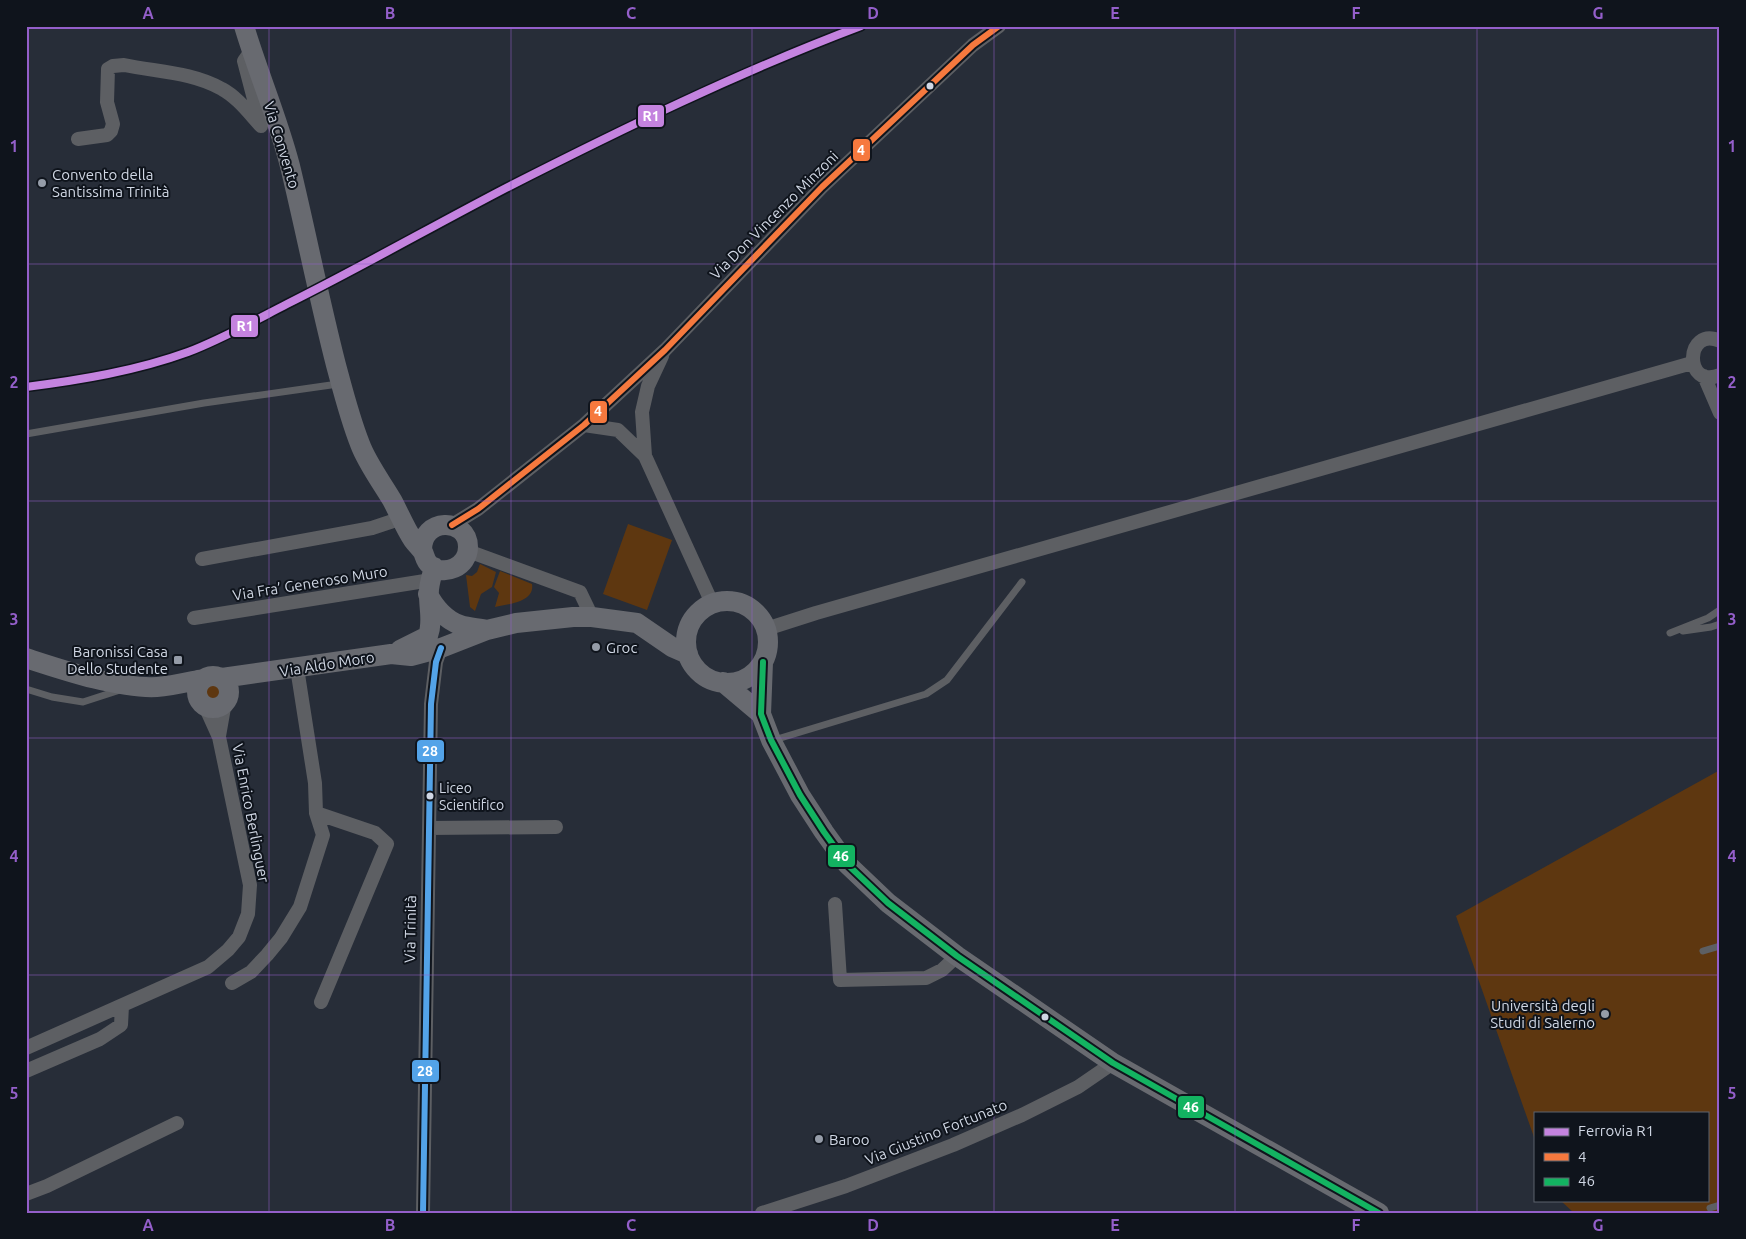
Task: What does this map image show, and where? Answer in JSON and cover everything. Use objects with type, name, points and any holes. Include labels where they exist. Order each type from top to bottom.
[{"type":"street","name":"Via Don Vincenzo Minzoni","points":[[454,535],[478,509],[584,425],[665,350],[822,187],[973,45],[999,26]]},
{"type":"street","name":"Via Convento","points":[[243,27],[284,145],[341,384]]},
{"type":"street","points":[[251,51],[244,61],[261,126]]},
{"type":"street","points":[[78,139],[107,135],[111,131],[113,124],[107,102],[106,77],[108,68],[124,65],[193,76],[221,88],[235,99],[274,141],[284,145]]},
{"type":"street","points":[[235,99],[244,91],[248,77]]},
{"type":"street","points":[[1720,341],[1709,339],[1697,344],[1693,350],[1692,363],[1699,373],[1704,376],[1720,375]]},
{"type":"street","name":"Via Don Vincenzo Minzoni","points":[[645,456],[642,412],[648,386],[665,350]]},
{"type":"street","points":[[766,628],[1692,363]]},
{"type":"street","points":[[1704,376],[1720,413]]},
{"type":"street","points":[[341,384],[360,446],[402,518],[429,573],[431,628],[428,636],[392,654]]},
{"type":"street","points":[[584,425],[618,430],[645,456],[712,603]]},
{"type":"street","points":[[202,559],[372,528],[402,518],[454,535],[580,592],[592,617]]},
{"type":"street","points":[[454,535],[425,536],[434,605],[460,625],[487,630]]},
{"type":"street","points":[[429,573],[455,568],[461,564],[454,535]]},
{"type":"street","name":"Via Fra’ Generoso Muro","points":[[194,618],[429,573]]},
{"type":"street","points":[[725,600],[744,604],[760,617],[766,628],[767,652],[763,662],[756,672],[735,682],[712,680],[701,674],[688,654],[686,642],[688,630],[693,619],[701,610],[712,603],[725,600]]},
{"type":"street","points":[[392,654],[410,656],[441,648],[487,630],[516,623],[592,617],[637,623],[672,647],[688,654]]},
{"type":"street","name":"Via Trinità","points":[[423,1213],[431,704],[436,662],[441,648]]},
{"type":"street","name":"Via Aldo Moro","points":[[26,658],[99,680],[157,687],[392,654]]},
{"type":"street","points":[[763,662],[762,714],[771,740],[800,795],[824,832],[847,864],[888,903],[957,956],[1113,1063],[1378,1213]]},
{"type":"street","points":[[232,984],[251,972],[267,955],[281,938],[300,907],[323,835],[316,813],[315,784],[297,668]]},
{"type":"street","name":"Via Aldo Moro","points":[[157,687],[216,708],[263,673]]},
{"type":"street","points":[[203,704],[198,698],[197,688],[212,679],[228,686],[227,700]]},
{"type":"street","points":[[723,682],[762,714]]},
{"type":"street","name":"Via Enrico Berlinguer","points":[[219,737],[220,723],[227,700]]},
{"type":"street","name":"Via Enrico Berlinguer","points":[[26,1048],[208,967],[228,950],[239,937],[248,914],[250,885],[219,737],[203,704]]},
{"type":"street","points":[[316,813],[375,832],[387,844],[321,1002]]},
{"type":"street","points":[[429,828],[556,827]]},
{"type":"street","points":[[835,904],[840,980],[926,978],[942,970],[957,956]]},
{"type":"street","points":[[27,1070],[103,1038],[121,1025],[122,1006]]},
{"type":"street","name":"Via Giustino Fortunato","points":[[762,1213],[846,1186],[953,1145],[1022,1115],[1078,1087],[1113,1063]]},
{"type":"street","points":[[26,1194],[47,1186],[177,1124]]},
{"type":"lane","points":[[26,434],[204,403],[341,384]]},
{"type":"lane","points":[[771,740],[926,694],[946,680],[1022,582]]},
{"type":"lane","points":[[1720,610],[1708,618],[1670,633],[1720,624]]},
{"type":"lane","points":[[26,689],[52,697],[83,702],[132,685]]},
{"type":"lane","points":[[1703,951],[1720,946]]},
{"type":"lane","points":[[1710,1208],[1720,1205]]},
{"type":"shaded area","points":[[628,524],[672,540],[647,610],[603,594]]},
{"type":"shaded area","points":[[480,564],[496,572],[492,587],[481,594],[475,611],[470,607],[466,575],[472,576],[477,572]]},
{"type":"shaded area","points":[[500,571],[532,584],[532,590],[529,595],[520,601],[495,607],[499,593],[494,587]]},
{"type":"shaded area","points":[[208,682],[216,682],[221,687],[219,698],[208,700],[203,695],[203,687]]},
{"type":"shaded area","name":"Università degli Studi di Salerno","points":[[1720,770],[1720,1213],[1574,1213],[1562,1202],[1708,1202],[1708,1112],[1534,1112],[1534,1137],[1456,916]]},
{"type":"rail line","name":"R1","points":[[26,387],[128,370],[168,359],[201,347],[315,290],[593,144],[770,62],[861,26]]},
{"type":"transit line","name":"4","points":[[452,525],[478,509],[584,425],[665,350],[822,187],[973,45],[999,26]]},
{"type":"transit line","name":"28","points":[[423,1213],[431,704],[436,662],[441,648]]},
{"type":"transit line","name":"46","points":[[763,662],[761,714],[771,740],[800,795],[824,832],[847,864],[888,903],[957,956],[1113,1063],[1379,1213]]},
{"type":"place","name":"Convento della Santissima Trinità","points":[[42,183]]},
{"type":"place","name":"Groc","points":[[596,647]]},
{"type":"place","name":"Baronissi Casa Dello Studente","points":[[178,660]]},
{"type":"place","name":"Liceo Scientifico","points":[[430,796]]},
{"type":"place","name":"Università degli Studi di Salerno","points":[[1605,1014]]},
{"type":"place","name":"Baroo","points":[[819,1139]]}]
